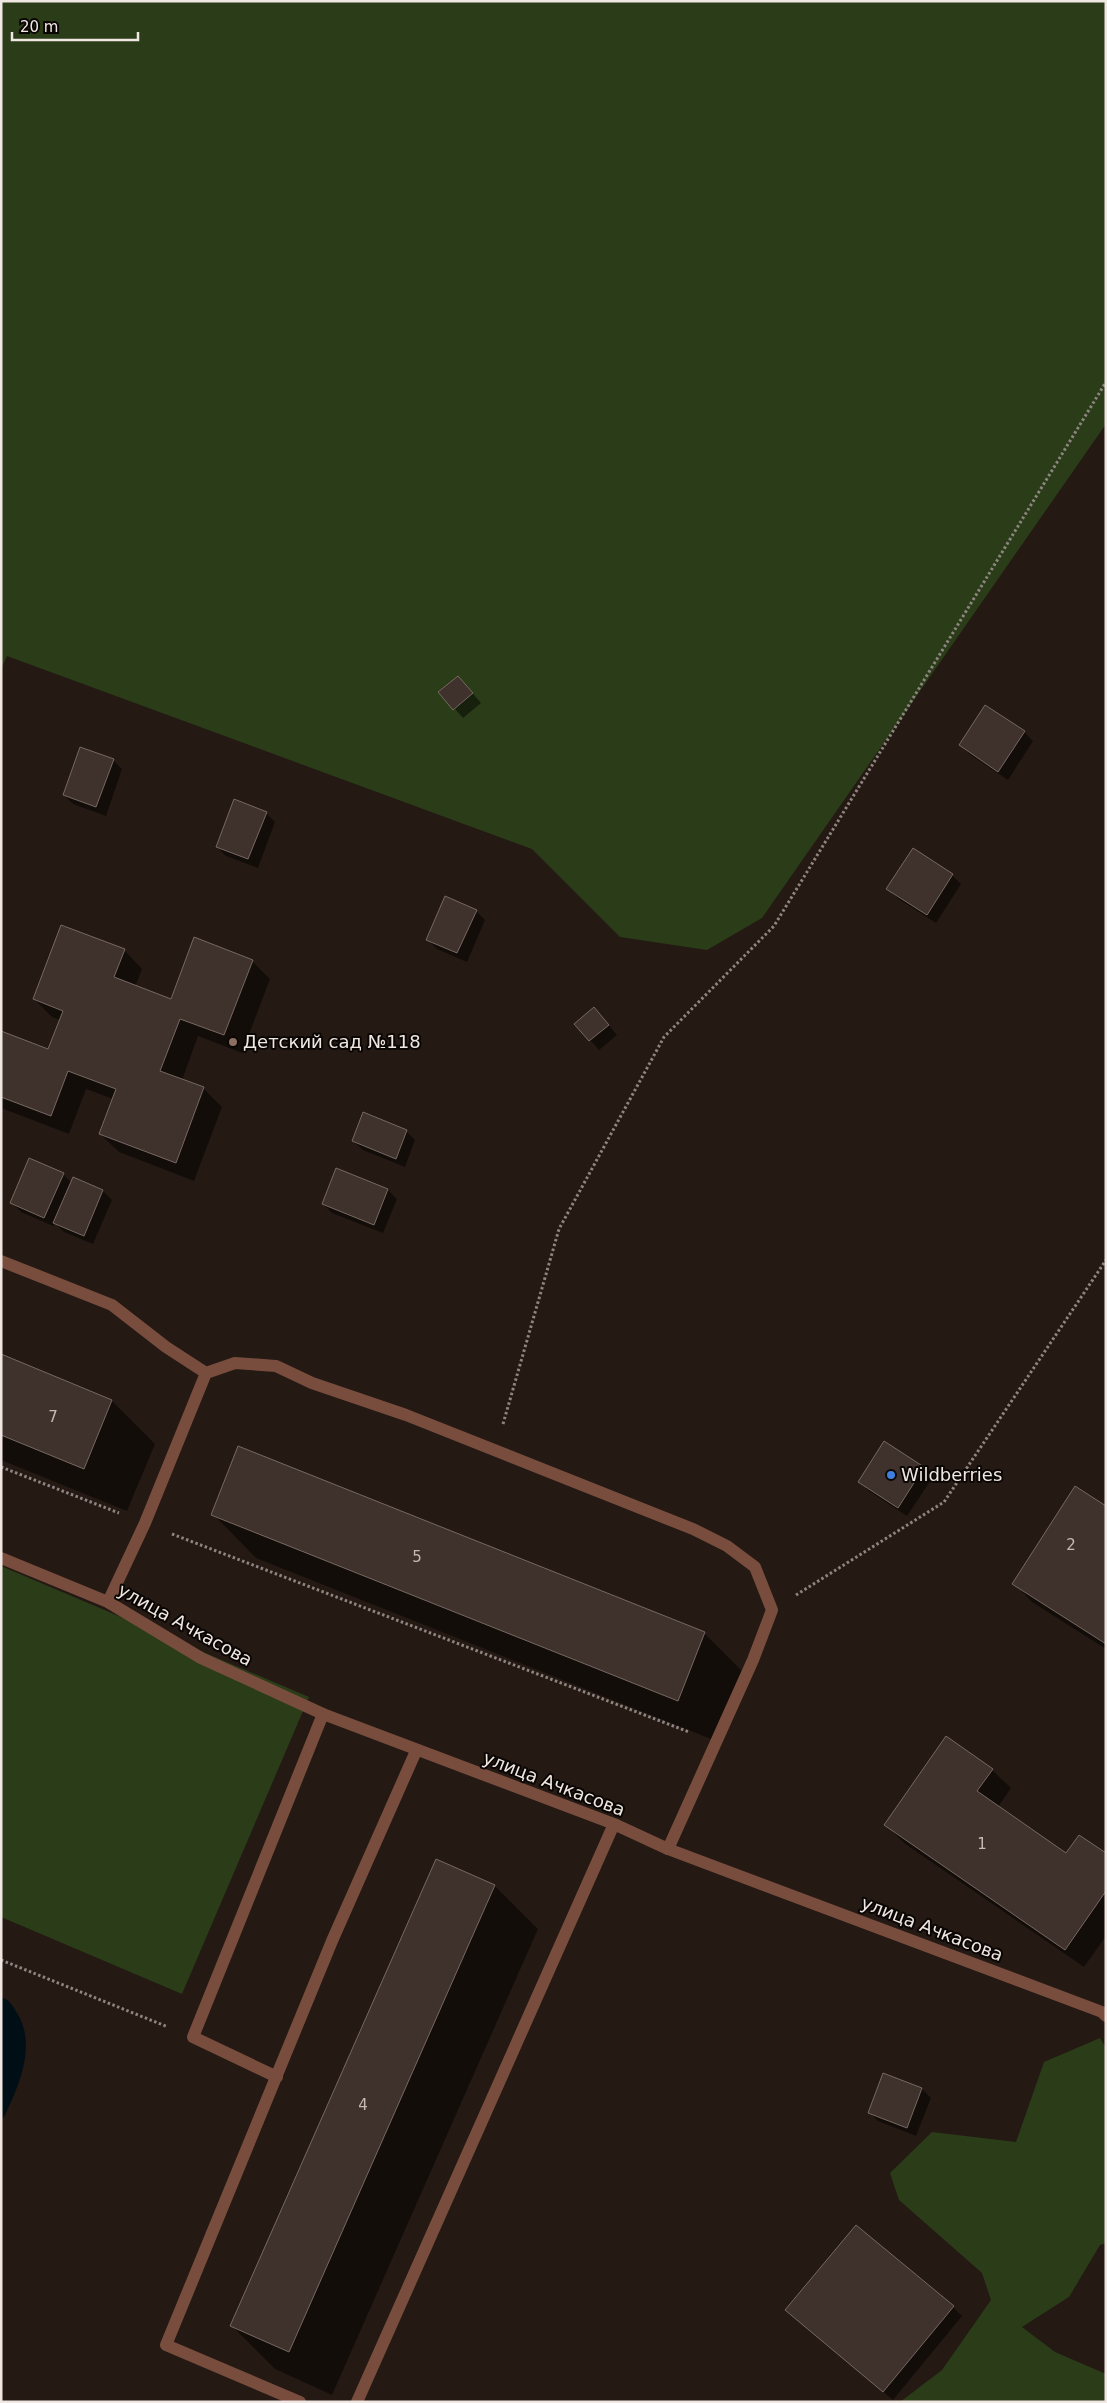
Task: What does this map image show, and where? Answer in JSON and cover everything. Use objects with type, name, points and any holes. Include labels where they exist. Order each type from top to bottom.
[{"type":"street","points":[[1,1261],[112,1305],[166,1347],[206,1373]]},
{"type":"street","points":[[108,1602],[145,1523],[206,1373],[235,1363],[276,1366],[312,1383],[406,1415],[693,1529],[727,1546],[755,1567],[772,1610],[753,1660],[668,1849]]},
{"type":"street","name":"улица Ачкасова","points":[[1,1558],[108,1602],[202,1658],[323,1714],[416,1751],[614,1824],[668,1849],[1104,2012]]},
{"type":"street","points":[[277,2077],[193,2037],[323,1714]]},
{"type":"street","points":[[300,2402],[166,2345],[332,1941],[416,1751]]},
{"type":"street","points":[[358,2402],[614,1824]]},
{"type":"path","points":[[495,1451],[559,1229],[664,1037],[774,926],[1106,382]]},
{"type":"path","points":[[772,1610],[944,1502],[1106,1260]]},
{"type":"path","points":[[1,1467],[716,1743]]},
{"type":"path","points":[[1,1960],[193,2037]]},
{"type":"green space","points":[[1,1],[1106,1],[1106,424],[762,918],[707,950],[620,937],[532,849],[7,656],[1,669]]},
{"type":"green space","points":[[1,1566],[309,1697],[182,1994],[1,1917]]},
{"type":"green space","points":[[1100,2038],[1106,2048],[1106,2243],[1100,2245],[1069,2297],[1022,2327],[1055,2352],[1106,2374],[1106,2402],[900,2402],[942,2370],[991,2300],[982,2273],[899,2200],[890,2173],[932,2132],[1016,2142],[1044,2062]]},
{"type":"shaded area","points":[[1,1997],[12,2005],[23,2025],[26,2038],[26,2052],[20,2079],[4,2117],[1,2118]]},
{"type":"building","points":[[458,676],[473,693],[453,710],[438,692]]},
{"type":"building","points":[[985,705],[1025,731],[998,772],[959,745]]},
{"type":"building","points":[[80,747],[114,759],[96,807],[63,795]]},
{"type":"building","points":[[234,799],[267,812],[248,859],[216,847]]},
{"type":"building","points":[[913,848],[953,874],[927,915],[886,889]]},
{"type":"building","points":[[445,896],[477,910],[457,953],[426,940]]},
{"type":"building","points":[[61,925],[125,949],[114,977],[171,999],[194,937],[253,960],[224,1035],[180,1019],[160,1071],[204,1087],[176,1163],[99,1134],[116,1089],[68,1071],[51,1116],[1,1097],[1,1031],[48,1049],[63,1011],[33,999]]},
{"type":"building","points":[[594,1007],[609,1025],[589,1041],[574,1024]]},
{"type":"building","points":[[363,1112],[407,1130],[396,1159],[352,1141]]},
{"type":"building","points":[[29,1158],[64,1173],[44,1218],[10,1203]]},
{"type":"building","points":[[336,1168],[388,1189],[374,1225],[322,1204]]},
{"type":"building","points":[[73,1177],[103,1190],[84,1236],[53,1223]]},
{"type":"building","points":[[1,1354],[112,1400],[84,1469],[1,1435]]},
{"type":"building","name":"Wildberries","points":[[884,1441],[924,1467],[898,1508],[858,1482]]},
{"type":"building","points":[[238,1446],[705,1632],[678,1701],[211,1515]]},
{"type":"building","points":[[1075,1486],[1106,1506],[1106,1644],[1012,1584]]},
{"type":"building","points":[[946,1736],[993,1769],[977,1791],[1066,1853],[1079,1835],[1106,1853],[1106,1891],[1065,1950],[884,1825]]},
{"type":"building","points":[[436,1859],[495,1885],[289,2352],[230,2326]]},
{"type":"building","points":[[883,2073],[922,2088],[907,2128],[868,2113]]},
{"type":"building","points":[[856,2225],[954,2306],[883,2392],[785,2310]]},
{"type":"place","name":"Детский сад №118","points":[[233,1042]]},
{"type":"place","name":"Wildberries","points":[[891,1475]]}]
